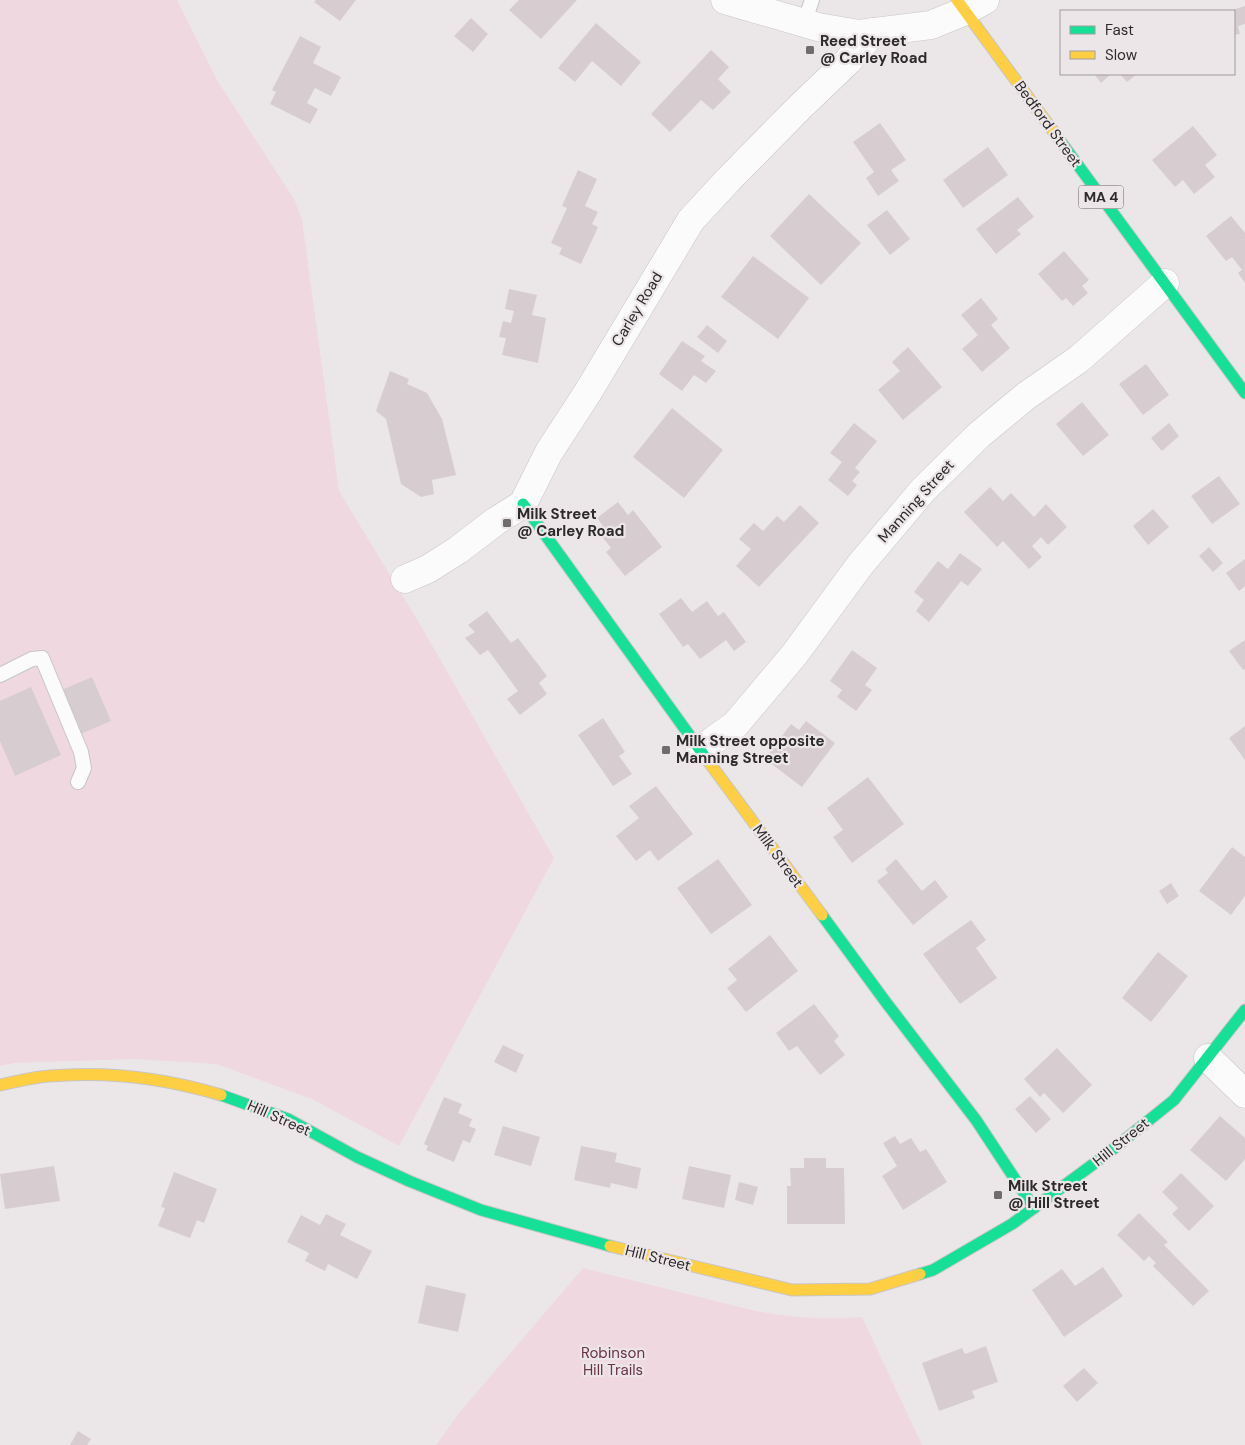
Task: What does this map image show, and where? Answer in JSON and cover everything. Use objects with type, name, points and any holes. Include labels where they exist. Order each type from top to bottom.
[{"type":"street","points":[[725,0],[808,12],[818,27],[859,34],[932,25],[969,4]]},
{"type":"street","name":"Bedford Street","points":[[969,4],[1165,283],[1245,393]]},
{"type":"street","name":"Carley Road","points":[[523,504],[550,452],[691,220],[799,108],[848,61],[873,32]]},
{"type":"street","name":"Manning Street","points":[[700,750],[735,725],[778,675],[860,565],[923,490],[979,435],[1026,396],[1079,359],[1165,283]]},
{"type":"street","points":[[405,579],[458,550],[496,521],[523,504]]},
{"type":"street","name":"Milk Street","points":[[523,504],[700,750],[879,993],[976,1120],[1034,1208]]},
{"type":"street","name":"Hill Street","points":[[0,1086],[48,1076],[102,1074],[140,1077],[204,1090],[288,1119],[366,1161],[408,1181],[481,1210],[632,1252],[792,1290],[870,1289],[933,1270],[1012,1224],[1107,1154],[1174,1100],[1245,1010]]},
{"type":"street","points":[[1208,1058],[1245,1094]]},
{"type":"lane","points":[[0,675],[32,659],[42,658],[81,752],[84,768],[78,782]]},
{"type":"green space","points":[[0,0],[177,0],[217,80],[294,199],[302,220],[339,491],[421,626],[554,858],[399,1146],[312,1099],[216,1064],[135,1059],[14,1063],[0,1066]]},
{"type":"green space","name":"Robinson Hill Trails","points":[[583,1268],[756,1311],[809,1318],[862,1317],[922,1445],[436,1445],[459,1413]]},
{"type":"building","points":[[316,0],[356,0],[340,21],[314,2]]},
{"type":"building","points":[[519,0],[577,0],[541,39],[509,10]]},
{"type":"building","points":[[1245,6],[1245,24],[1238,26],[1240,34],[1235,35],[1235,10],[1232,10]]},
{"type":"building","points":[[471,18],[488,34],[473,52],[454,36]]},
{"type":"building","points":[[596,23],[641,62],[621,86],[592,61],[575,82],[558,68]]},
{"type":"building","points":[[300,36],[321,47],[313,63],[341,77],[331,96],[315,88],[307,103],[318,109],[310,124],[270,104],[276,92],[272,90]]},
{"type":"building","points":[[711,50],[729,67],[718,79],[731,92],[713,110],[701,100],[670,132],[651,114]]},
{"type":"building","points":[[1095,75],[1110,75],[1101,83]]},
{"type":"building","points":[[1121,75],[1136,75],[1127,82]]},
{"type":"building","points":[[880,123],[906,160],[891,170],[899,181],[878,196],[866,178],[874,172],[853,142]]},
{"type":"building","points":[[1193,126],[1217,155],[1205,165],[1215,177],[1194,194],[1183,180],[1175,187],[1152,160]]},
{"type":"building","points":[[988,147],[1008,175],[963,208],[943,180]]},
{"type":"building","points":[[578,170],[597,179],[585,206],[598,212],[592,224],[598,227],[581,264],[559,254],[562,248],[551,243],[567,208],[562,206]]},
{"type":"building","points":[[809,194],[861,243],[821,285],[770,236]]},
{"type":"building","points":[[1018,197],[1034,217],[1017,230],[1021,234],[996,254],[976,229]]},
{"type":"building","points":[[887,210],[910,239],[890,255],[867,225]]},
{"type":"building","points":[[1231,216],[1245,233],[1245,283],[1238,273],[1242,270],[1232,257],[1226,261],[1206,236]]},
{"type":"building","points":[[1064,251],[1089,280],[1082,286],[1088,293],[1073,306],[1066,298],[1062,301],[1038,274]]},
{"type":"building","points":[[753,256],[809,298],[778,339],[721,297]]},
{"type":"building","points":[[509,289],[537,295],[532,315],[546,318],[538,363],[502,355],[506,338],[499,337],[503,321],[511,323],[514,311],[505,309]]},
{"type":"building","points":[[981,298],[998,319],[991,325],[1010,348],[982,372],[962,349],[978,335],[961,315]]},
{"type":"building","points":[[707,325],[727,341],[718,353],[697,337]]},
{"type":"building","points":[[682,341],[705,356],[701,361],[716,371],[706,383],[694,375],[682,391],[659,374]]},
{"type":"building","points":[[908,347],[942,387],[903,420],[878,390],[900,371],[892,362]]},
{"type":"building","points":[[1146,364],[1169,395],[1143,415],[1119,384]]},
{"type":"building","points":[[390,371],[409,379],[407,384],[427,393],[442,419],[456,475],[432,480],[434,494],[421,497],[401,484],[386,419],[376,411]]},
{"type":"building","points":[[1082,402],[1109,435],[1083,456],[1056,424]]},
{"type":"building","points":[[672,408],[723,450],[684,498],[633,457]]},
{"type":"building","points":[[854,423],[877,441],[855,468],[860,472],[852,481],[857,485],[848,496],[828,480],[842,462],[830,453]]},
{"type":"building","points":[[1169,423],[1179,436],[1162,451],[1151,438]]},
{"type":"building","points":[[1219,476],[1240,504],[1212,524],[1191,496]]},
{"type":"building","points":[[990,487],[1003,501],[1011,493],[1034,517],[1046,504],[1067,527],[1048,545],[1041,537],[1032,546],[1042,557],[1029,569],[1003,541],[997,547],[964,512]]},
{"type":"building","points":[[618,502],[628,515],[633,510],[662,547],[625,576],[606,552],[611,548],[600,534],[606,530],[597,518]]},
{"type":"building","points":[[800,505],[819,523],[759,587],[736,566],[751,549],[739,539],[754,523],[763,531],[777,516],[784,522]]},
{"type":"building","points":[[1153,509],[1169,527],[1148,545],[1133,526]]},
{"type":"building","points":[[1209,547],[1223,563],[1213,572],[1199,556]]},
{"type":"building","points":[[960,553],[982,569],[968,586],[961,581],[929,622],[916,611],[924,600],[914,592],[938,561],[948,569]]},
{"type":"building","points":[[1245,559],[1245,586],[1239,591],[1226,573]]},
{"type":"building","points":[[681,598],[692,612],[707,601],[718,616],[724,612],[746,642],[734,651],[726,640],[700,659],[688,644],[683,647],[659,614]]},
{"type":"building","points":[[487,611],[511,643],[518,638],[547,676],[539,683],[547,694],[520,715],[507,699],[518,691],[488,650],[480,655],[465,638],[475,632],[468,625]]},
{"type":"building","points":[[1245,640],[1245,669],[1243,670],[1229,651]]},
{"type":"building","points":[[852,650],[877,668],[865,685],[872,690],[856,711],[837,697],[842,690],[830,681]]},
{"type":"building","points":[[92,677],[111,721],[78,735],[59,691]]},
{"type":"building","points":[[31,687],[61,755],[15,776],[0,741],[0,701]]},
{"type":"building","points":[[603,718],[625,752],[619,756],[632,774],[613,786],[578,735]]},
{"type":"building","points":[[806,721],[835,743],[802,787],[765,759],[791,724],[799,730]]},
{"type":"building","points":[[1245,726],[1245,760],[1229,738]]},
{"type":"building","points":[[868,777],[904,824],[852,863],[833,837],[843,830],[827,808]]},
{"type":"building","points":[[656,786],[693,834],[658,861],[650,850],[636,861],[616,836],[639,818],[629,806]]},
{"type":"building","points":[[1232,847],[1245,857],[1245,896],[1231,915],[1199,891]]},
{"type":"building","points":[[718,859],[752,905],[711,934],[677,888]]},
{"type":"building","points":[[896,859],[922,891],[935,880],[948,897],[913,925],[877,881],[888,873],[885,869]]},
{"type":"building","points":[[1171,883],[1179,896],[1167,904],[1159,891]]},
{"type":"building","points":[[971,920],[986,940],[976,948],[997,978],[960,1004],[923,954]]},
{"type":"building","points":[[770,935],[798,971],[746,1012],[727,988],[737,980],[728,969]]},
{"type":"building","points":[[1158,952],[1188,976],[1151,1022],[1122,998]]},
{"type":"building","points":[[814,1004],[839,1036],[834,1041],[845,1055],[820,1075],[797,1046],[789,1051],[776,1033]]},
{"type":"building","points":[[503,1045],[524,1055],[516,1073],[494,1062]]},
{"type":"building","points":[[1057,1048],[1092,1085],[1063,1113],[1044,1093],[1040,1097],[1024,1079]]},
{"type":"building","points":[[1030,1096],[1051,1119],[1036,1133],[1015,1109]]},
{"type":"building","points":[[444,1097],[462,1104],[458,1113],[472,1119],[469,1126],[476,1129],[470,1143],[463,1140],[454,1162],[426,1150],[428,1146],[424,1144]]},
{"type":"building","points":[[1220,1116],[1245,1138],[1245,1159],[1226,1181],[1190,1150]]},
{"type":"building","points":[[503,1126],[540,1137],[531,1166],[494,1155]]},
{"type":"building","points":[[895,1136],[900,1144],[911,1138],[920,1152],[926,1149],[947,1182],[903,1210],[882,1176],[897,1166],[883,1143]]},
{"type":"building","points":[[581,1146],[617,1153],[615,1162],[641,1168],[637,1189],[611,1183],[610,1188],[574,1180]]},
{"type":"building","points":[[804,1158],[826,1158],[826,1168],[844,1168],[845,1224],[787,1224],[787,1186],[791,1186],[790,1168],[804,1168]]},
{"type":"building","points":[[54,1166],[60,1201],[5,1209],[0,1174]]},
{"type":"building","points":[[689,1166],[731,1175],[724,1208],[682,1199]]},
{"type":"building","points":[[174,1172],[217,1189],[204,1223],[197,1220],[190,1238],[158,1226],[165,1208],[161,1207]]},
{"type":"building","points":[[1181,1173],[1214,1206],[1189,1231],[1172,1214],[1178,1208],[1162,1192]]},
{"type":"building","points":[[739,1182],[758,1187],[753,1205],[735,1200]]},
{"type":"building","points":[[1139,1213],[1168,1242],[1164,1245],[1209,1291],[1193,1306],[1153,1266],[1156,1263],[1149,1256],[1144,1261],[1117,1235]]},
{"type":"building","points":[[326,1214],[346,1224],[340,1235],[372,1251],[357,1279],[328,1264],[325,1271],[305,1261],[309,1253],[287,1242],[301,1215],[320,1225]]},
{"type":"building","points":[[1103,1267],[1123,1296],[1064,1337],[1032,1290],[1062,1269],[1075,1286]]},
{"type":"building","points":[[426,1285],[466,1294],[458,1332],[418,1323]]},
{"type":"building","points":[[986,1346],[998,1382],[972,1391],[975,1398],[939,1411],[922,1363],[962,1348],[965,1354]]},
{"type":"building","points":[[1084,1368],[1098,1383],[1077,1402],[1063,1386]]},
{"type":"building","points":[[78,1431],[91,1439],[87,1445],[70,1445]]},
{"type":"traffic: fast","points":[[1061,142],[1245,393]]},
{"type":"traffic: fast","points":[[523,504],[708,761]]},
{"type":"traffic: fast","points":[[822,915],[976,1120],[1034,1208]]},
{"type":"traffic: fast","points":[[920,1274],[933,1270],[1012,1224],[1107,1154],[1174,1100],[1245,1010]]},
{"type":"traffic: fast","points":[[221,1095],[288,1119],[357,1157],[409,1181],[481,1210],[610,1246]]},
{"type":"traffic: slow","points":[[957,0],[1061,142]]},
{"type":"traffic: slow","points":[[708,761],[822,915]]},
{"type":"traffic: slow","points":[[0,1085],[31,1078],[92,1074],[157,1080],[221,1095]]},
{"type":"traffic: slow","points":[[610,1246],[792,1290],[870,1289],[920,1274]]},
{"type":"place","name":"Reed Street @ Carley Road","points":[[810,50]]},
{"type":"place","name":"Milk Street @ Carley Road","points":[[507,523]]},
{"type":"place","name":"Milk Street opposite Manning Street","points":[[666,750]]},
{"type":"place","name":"Milk Street @ Hill Street","points":[[998,1195]]}]
